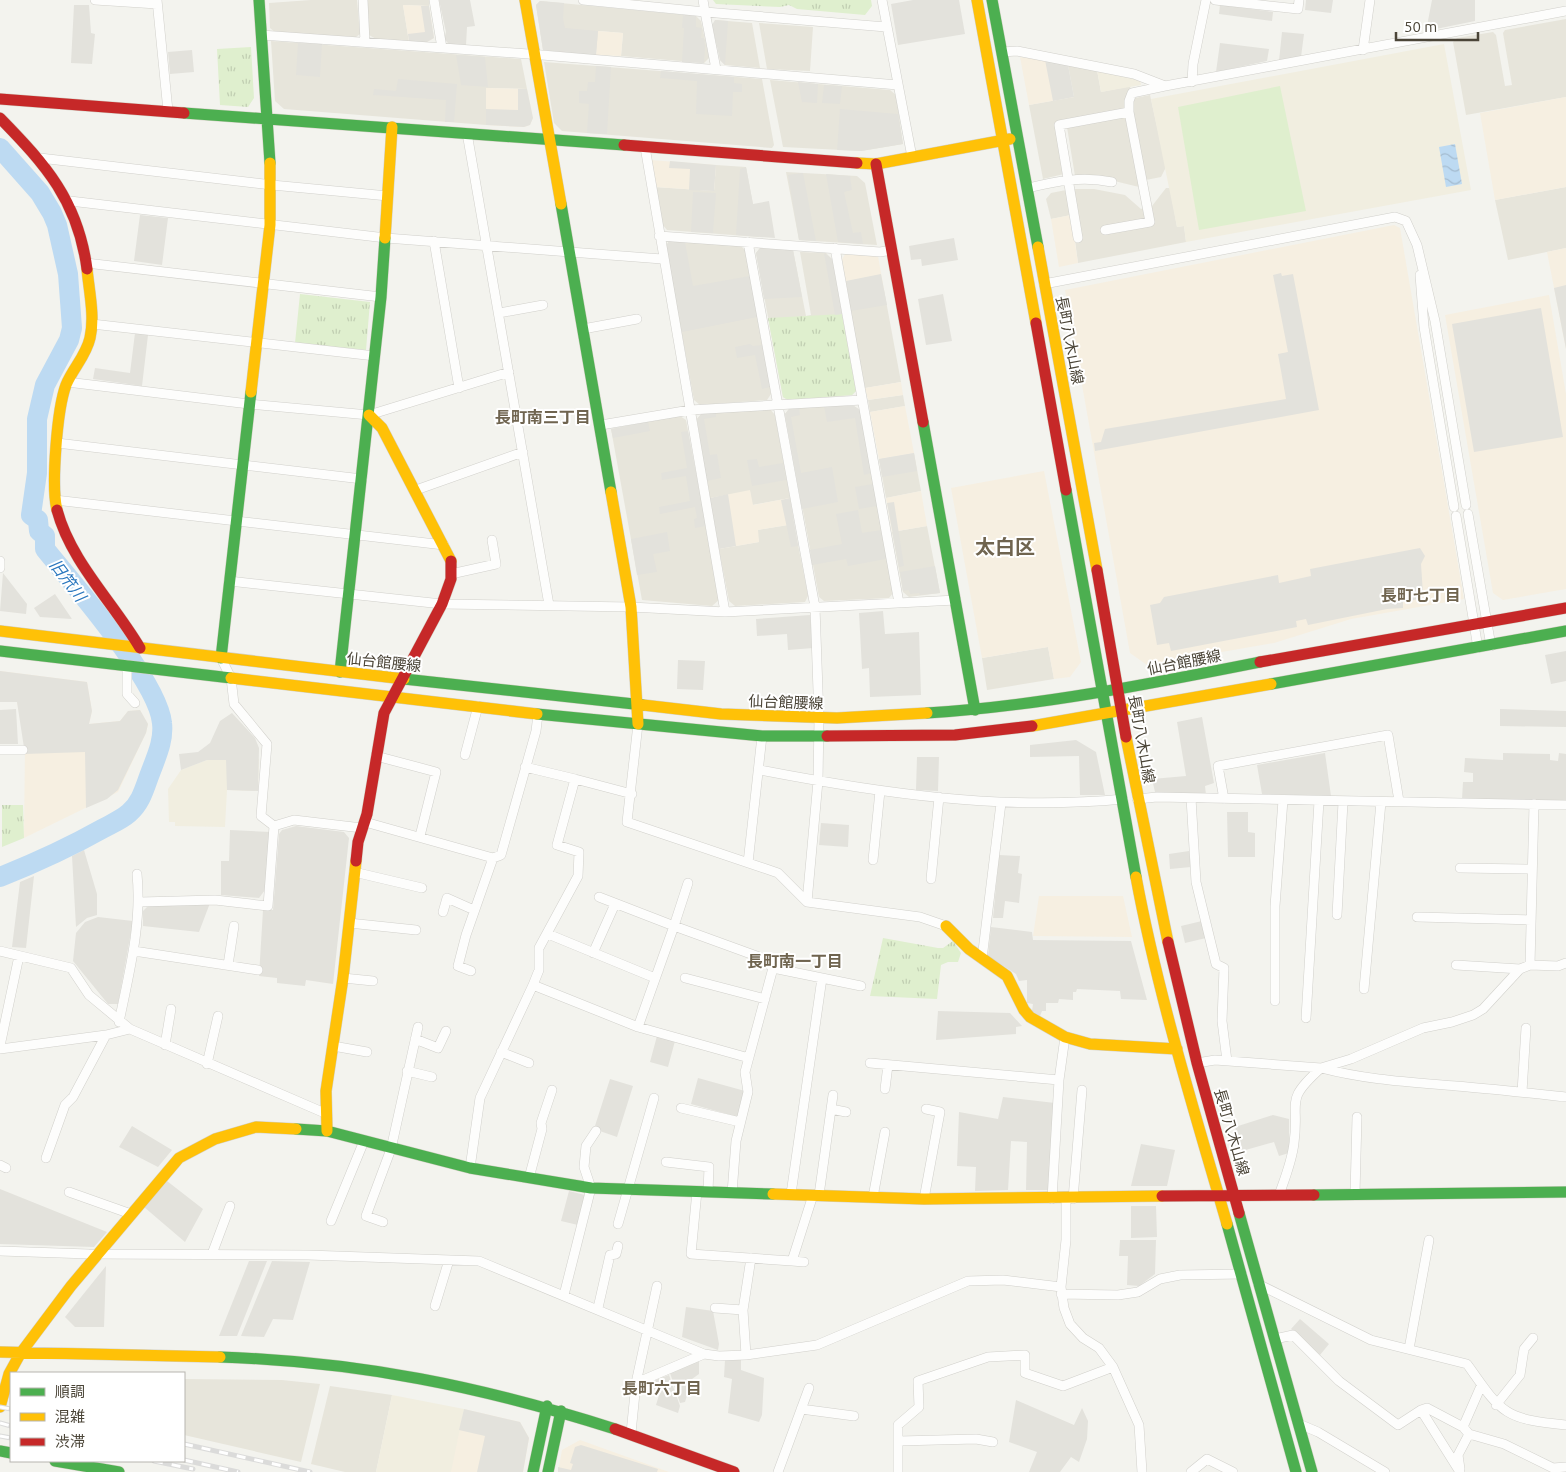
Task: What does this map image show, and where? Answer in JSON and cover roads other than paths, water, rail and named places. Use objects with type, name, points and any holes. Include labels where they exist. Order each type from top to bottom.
[{"type":"street","points":[[96,0],[157,2],[168,111]]},
{"type":"street","points":[[262,0],[261,35],[272,185],[270,225],[221,658],[231,678],[234,704],[266,744],[261,816],[274,826]]},
{"type":"street","points":[[363,0],[365,42]]},
{"type":"street","points":[[434,0],[442,48]]},
{"type":"street","points":[[525,0],[568,251],[601,425],[631,606],[638,724],[632,794],[627,822],[778,873],[807,902],[920,917],[946,926],[982,959],[1011,980],[1018,1000],[1030,1017],[1065,1037],[1090,1044],[1177,1049]]},
{"type":"street","points":[[583,0],[612,1],[705,12],[886,27]]},
{"type":"street","points":[[703,0],[716,70]]},
{"type":"street","points":[[882,0],[912,157]]},
{"type":"street","points":[[977,0],[1101,693],[1123,799],[1144,919],[1177,1049],[1220,1195],[1296,1472]]},
{"type":"street","name":"長町八木山線","points":[[992,0],[1028,188],[1137,799],[1172,960],[1198,1064],[1312,1472]]},
{"type":"street","points":[[1192,82],[1193,64],[1206,0]]},
{"type":"street","points":[[1214,0],[1298,8],[1299,0]]},
{"type":"street","points":[[1363,50],[1370,0]]},
{"type":"street","points":[[1105,230],[1150,222],[1129,112],[1129,100],[1132,93],[1566,11]]},
{"type":"street","points":[[261,35],[534,54],[898,85]]},
{"type":"street","points":[[1002,52],[1016,51],[1134,74],[1165,86]]},
{"type":"street","points":[[0,99],[266,117],[876,164],[1018,138]]},
{"type":"street","points":[[1078,238],[1059,125],[1129,112]]},
{"type":"street","points":[[0,118],[40,158],[58,180],[78,220],[86,262],[92,324],[87,347],[68,382],[58,411],[55,500],[60,522],[71,546],[131,630],[137,648]]},
{"type":"street","points":[[340,672],[381,297],[392,127]]},
{"type":"street","points":[[467,133],[549,605]]},
{"type":"street","points":[[645,146],[662,258],[726,612]]},
{"type":"street","points":[[40,158],[272,185],[388,196]]},
{"type":"street","points":[[876,164],[975,710]]},
{"type":"street","points":[[1028,188],[1068,178],[1094,178],[1112,182]]},
{"type":"street","points":[[70,201],[386,238],[662,258]]},
{"type":"street","points":[[1044,284],[1395,216],[1406,221],[1417,245],[1435,321],[1491,646]]},
{"type":"street","points":[[659,236],[880,252],[892,250]]},
{"type":"street","points":[[434,241],[459,388]]},
{"type":"street","points":[[748,242],[815,607],[819,719],[818,781],[807,902]]},
{"type":"street","points":[[1417,245],[1424,327],[1478,648]]},
{"type":"street","points":[[835,248],[899,603]]},
{"type":"street","points":[[86,262],[381,297]]},
{"type":"street","points":[[499,313],[543,305]]},
{"type":"street","points":[[583,330],[637,319]]},
{"type":"street","points":[[92,324],[375,356]]},
{"type":"street","points":[[68,382],[250,404],[369,415],[509,372]]},
{"type":"street","points":[[601,425],[690,410],[862,400]]},
{"type":"street","points":[[327,1130],[326,1091],[342,978],[354,872],[384,713],[404,679],[450,588],[451,574],[451,562],[416,490],[382,428],[369,415]]},
{"type":"street","points":[[58,444],[362,479]]},
{"type":"street","points":[[416,490],[523,452]]},
{"type":"street","points":[[55,500],[444,546]]},
{"type":"street","points":[[451,574],[496,564],[492,540]]},
{"type":"street","points":[[0,561],[0,568]]},
{"type":"street","points":[[229,581],[442,604],[631,606],[726,612],[956,600]]},
{"type":"street","name":"仙台館腰線","points":[[0,631],[340,672],[721,714],[819,719],[975,710],[1101,693],[1487,620],[1566,608]]},
{"type":"street","points":[[0,651],[538,714],[762,736],[819,737],[955,735],[1035,726],[1491,646],[1566,631]]},
{"type":"street","points":[[122,665],[127,694],[135,703]]},
{"type":"street","points":[[465,755],[478,706]]},
{"type":"street","points":[[274,826],[294,820],[363,825],[420,836],[493,858],[501,855],[536,732],[538,714]]},
{"type":"street","points":[[1224,799],[1218,766],[1388,735],[1399,801]]},
{"type":"street","points":[[748,863],[760,770],[762,736]]},
{"type":"street","points":[[0,750],[23,750]]},
{"type":"street","points":[[376,756],[436,772],[420,836]]},
{"type":"street","points":[[525,767],[632,794]]},
{"type":"street","points":[[760,770],[880,791],[1000,803],[1123,799]]},
{"type":"street","points":[[470,1168],[480,1098],[534,985],[539,970],[539,948],[578,876],[579,852],[557,845],[575,779]]},
{"type":"street","points":[[873,860],[880,791]]},
{"type":"street","points":[[931,879],[939,797]]},
{"type":"street","points":[[1191,798],[1196,882],[1216,964],[1224,968],[1222,1021],[1226,1061]]},
{"type":"street","points":[[1137,799],[1191,798],[1343,802],[1399,801],[1566,804]]},
{"type":"street","points":[[1275,1001],[1275,906],[1283,800]]},
{"type":"street","points":[[1306,1018],[1319,801]]},
{"type":"street","points":[[1337,915],[1343,802]]},
{"type":"street","points":[[1364,989],[1381,802]]},
{"type":"street","points":[[982,959],[1000,803]]},
{"type":"street","points":[[1530,965],[1534,804]]},
{"type":"street","points":[[140,902],[215,900],[268,906],[274,826]]},
{"type":"street","points":[[470,971],[458,966],[474,910],[493,858]]},
{"type":"street","points":[[1460,868],[1531,869]]},
{"type":"street","points":[[354,872],[422,888]]},
{"type":"street","points":[[119,1022],[134,951],[140,902],[137,874]]},
{"type":"street","points":[[638,1027],[688,883]]},
{"type":"street","points":[[599,897],[762,958],[774,968],[861,986]]},
{"type":"street","points":[[443,912],[446,898],[474,910]]},
{"type":"street","points":[[593,953],[615,904]]},
{"type":"street","points":[[1417,917],[1531,920]]},
{"type":"street","points":[[349,923],[416,930]]},
{"type":"street","points":[[228,964],[234,926]]},
{"type":"street","points":[[548,934],[655,978]]},
{"type":"street","points":[[0,951],[71,968],[89,995],[119,1022],[130,1029],[207,1064],[327,1114]]},
{"type":"street","points":[[134,951],[258,970]]},
{"type":"street","points":[[19,956],[3,1022],[0,1047],[106,1035],[130,1029]]},
{"type":"street","points":[[1155,964],[1172,960]]},
{"type":"street","points":[[1456,965],[1520,969],[1530,965],[1558,966],[1566,963]]},
{"type":"street","points":[[732,1193],[734,1150],[748,1092],[746,1072],[774,968]]},
{"type":"street","points":[[1279,1195],[1294,1142],[1295,1097],[1302,1085],[1320,1068],[1351,1060],[1423,1028],[1473,1015],[1483,1009],[1520,969]]},
{"type":"street","points":[[342,978],[373,981]]},
{"type":"street","points":[[685,978],[765,999]]},
{"type":"street","points":[[790,1194],[822,978]]},
{"type":"street","points":[[534,985],[638,1027],[750,1058]]},
{"type":"street","points":[[165,1045],[171,1008]]},
{"type":"street","points":[[207,1064],[218,1016]]},
{"type":"street","points":[[383,1222],[366,1216],[391,1148],[418,1027]]},
{"type":"street","points":[[1522,1092],[1526,1028]]},
{"type":"street","points":[[415,1040],[438,1048],[446,1031]]},
{"type":"street","points":[[46,1158],[65,1106],[74,1097],[106,1035]]},
{"type":"street","points":[[1052,1199],[1059,1080],[1065,1037]]},
{"type":"street","points":[[333,1046],[367,1052]]},
{"type":"street","points":[[501,1052],[529,1063]]},
{"type":"street","points":[[1198,1064],[1215,1060],[1320,1068],[1407,1084],[1566,1097]]},
{"type":"street","points":[[870,1063],[1059,1080]]},
{"type":"street","points":[[885,1089],[888,1065]]},
{"type":"street","points":[[407,1071],[432,1077]]},
{"type":"street","points":[[529,1178],[542,1129],[541,1123],[552,1090]]},
{"type":"street","points":[[1082,1090],[1061,1290],[1070,1324],[1083,1338],[1099,1348],[1113,1367],[1139,1425],[1142,1472]]},
{"type":"street","points":[[792,1261],[816,1195],[833,1095]]},
{"type":"street","points":[[618,1224],[654,1098]]},
{"type":"street","points":[[681,1108],[740,1122]]},
{"type":"street","points":[[924,1199],[940,1112],[926,1108]]},
{"type":"street","points":[[831,1109],[846,1112]]},
{"type":"street","points":[[1355,1194],[1357,1117]]},
{"type":"street","points":[[10,1372],[20,1354],[71,1286],[179,1158],[215,1139],[256,1127],[327,1130],[470,1168],[591,1188],[924,1199],[1070,1199],[1220,1195],[1566,1192]]},
{"type":"street","points":[[564,1295],[591,1188],[584,1158],[586,1146],[596,1131]]},
{"type":"street","points":[[874,1197],[885,1132]]},
{"type":"street","points":[[332,1221],[364,1141]]},
{"type":"street","points":[[666,1162],[709,1167],[702,1192],[691,1254],[804,1262]]},
{"type":"street","points":[[69,1192],[131,1214]]},
{"type":"street","points":[[212,1254],[230,1206]]},
{"type":"street","points":[[1409,1349],[1429,1240]]},
{"type":"street","points":[[598,1308],[610,1255],[616,1254],[618,1246]]},
{"type":"street","points":[[0,1251],[479,1261],[598,1308],[704,1354],[719,1356],[746,1355],[817,1345],[968,1281],[1003,1280],[1061,1290],[1118,1295],[1138,1292],[1160,1278],[1242,1274]]},
{"type":"street","points":[[746,1355],[743,1310],[751,1258]]},
{"type":"street","points":[[435,1306],[449,1260]]},
{"type":"street","points":[[1258,1284],[1371,1340],[1467,1364],[1496,1405],[1518,1419],[1566,1425]]},
{"type":"street","points":[[631,1433],[636,1383],[657,1286]]},
{"type":"street","points":[[715,1308],[743,1310]]},
{"type":"street","points":[[1275,1339],[1293,1335],[1340,1381],[1398,1425],[1426,1408],[1463,1427],[1469,1434],[1504,1444],[1552,1468],[1566,1467]]},
{"type":"street","points":[[1496,1405],[1520,1375],[1524,1349],[1529,1340],[1533,1338]]},
{"type":"street","points":[[0,1352],[292,1360],[410,1376],[503,1394],[547,1406],[631,1433],[734,1472]]},
{"type":"street","points":[[636,1383],[704,1354]]},
{"type":"street","points":[[898,1472],[898,1425],[919,1407],[918,1381],[988,1357],[1025,1355],[1025,1374],[1063,1386],[1113,1367]]},
{"type":"street","points":[[0,1407],[10,1372]]},
{"type":"street","points":[[1463,1427],[1481,1386]]},
{"type":"street","points":[[778,1472],[809,1388]]},
{"type":"street","points":[[533,1472],[547,1406]]},
{"type":"street","points":[[801,1409],[854,1416]]},
{"type":"street","points":[[1421,1410],[1460,1472]]},
{"type":"street","points":[[548,1472],[561,1411]]},
{"type":"street","points":[[1300,1424],[1318,1432],[1385,1472]]},
{"type":"street","points":[[1460,1472],[1458,1455],[1469,1434]]},
{"type":"street","points":[[898,1441],[976,1439],[992,1442]]},
{"type":"street","points":[[1191,1472],[1207,1459],[1233,1472]]},
{"type":"street","points":[[59,1462],[86,1469],[119,1472]]},
{"type":"water","points":[[1455,144],[1462,184],[1446,187],[1439,147]]},
{"type":"waterway","name":"旧笊川","points":[[0,148],[40,193],[52,213],[57,225],[68,274],[72,328],[69,340],[45,385],[37,419],[37,473],[31,515],[38,520],[39,531],[45,536],[45,549],[94,609],[131,659],[157,705],[162,723],[159,747],[145,788],[137,804],[129,813],[116,822],[65,848],[0,877]]},
{"type":"railway","points":[[0,1407],[10,1409]]},
{"type":"railway","points":[[0,1423],[10,1426]]},
{"type":"railway","points":[[0,1436],[10,1438]]},
{"type":"railway","points":[[185,1444],[310,1472]]},
{"type":"railway","points":[[185,1460],[238,1472]]},
{"type":"railway","points":[[159,1462],[193,1469]]},
{"type":"district","name":"長町南三丁目","points":[[543,417]]},
{"type":"district","name":"太白区","points":[[1005,546]]},
{"type":"district","name":"長町七丁目","points":[[1421,595]]},
{"type":"district","name":"長町南一丁目","points":[[795,961]]},
{"type":"district","name":"長町六丁目","points":[[662,1388]]}]
